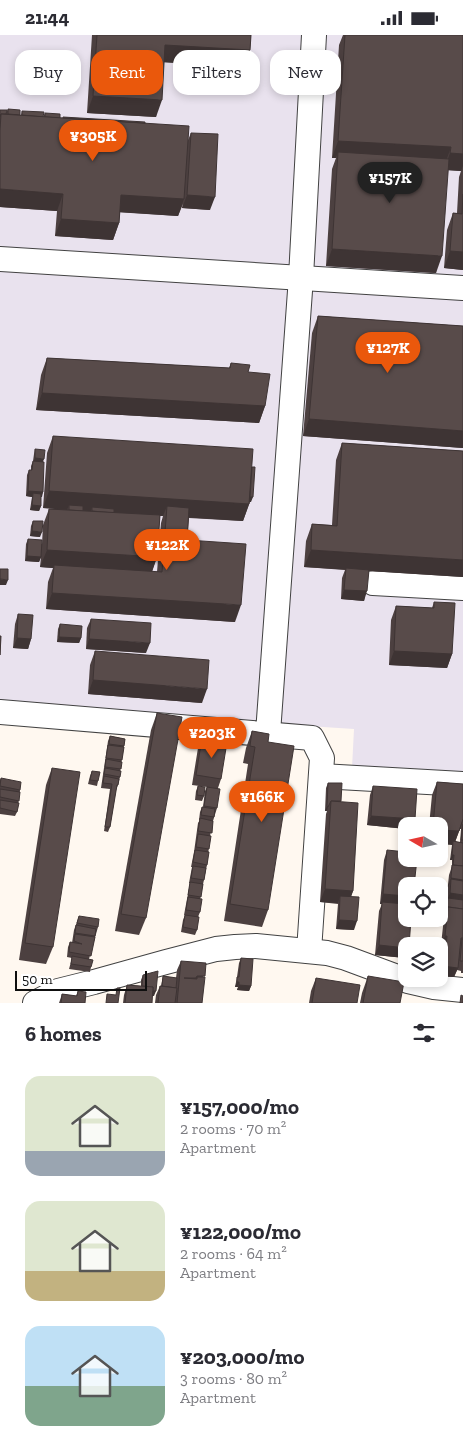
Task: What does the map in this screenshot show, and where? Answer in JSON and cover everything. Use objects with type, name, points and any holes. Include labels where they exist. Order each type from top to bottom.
[{"type":"street","points":[[268,733],[301,277],[314,35]]},
{"type":"street","points":[[0,259],[463,288]]},
{"type":"street","points":[[372,583],[463,588]]},
{"type":"street","points":[[0,712],[312,738],[322,758],[309,951]]},
{"type":"street","points":[[321,776],[463,784]]},
{"type":"street","points":[[35,1003],[58,991],[93,993],[216,949],[256,946],[309,951],[346,958],[413,982],[434,987],[463,990]]},
{"type":"shaded area","points":[[0,35],[463,35],[463,775],[352,768],[354,729],[0,706]]},
{"type":"building","points":[[97,35],[251,35],[250,50],[165,45],[163,82],[163,50],[96,50]]},
{"type":"building","points":[[345,35],[463,35],[463,154],[450,153],[451,147],[338,141]]},
{"type":"building","points":[[93,95],[162,95],[162,100]]},
{"type":"building","points":[[8,109],[20,110],[20,115],[8,114]]},
{"type":"building","points":[[0,110],[7,110],[6,114],[1,114],[0,117]]},
{"type":"building","points":[[22,111],[44,112],[43,117],[22,115]]},
{"type":"building","points":[[45,113],[60,114],[60,118],[45,117]]},
{"type":"building","points":[[1,114],[189,126],[184,199],[121,195],[119,223],[61,219],[63,194],[0,189]]},
{"type":"building","points":[[63,118],[145,122],[145,123]]},
{"type":"building","points":[[191,133],[218,134],[215,197],[187,195]]},
{"type":"building","points":[[338,152],[449,159],[442,256],[332,249]]},
{"type":"building","points":[[463,194],[463,252],[450,251],[453,213],[462,214]]},
{"type":"building","points":[[318,316],[463,326],[463,431],[309,419]]},
{"type":"building","points":[[47,358],[230,368],[231,363],[250,365],[248,372],[270,374],[265,406],[42,393]]},
{"type":"building","points":[[53,436],[253,449],[249,504],[49,491]]},
{"type":"building","points":[[342,443],[463,451],[463,560],[311,550],[312,524],[337,526]]},
{"type":"building","points":[[35,449],[45,450],[44,459],[35,458]]},
{"type":"building","points":[[33,461],[44,462],[43,492],[28,491],[29,470],[32,470]]},
{"type":"building","points":[[252,467],[255,467],[253,497],[250,497]]},
{"type":"building","points":[[33,493],[41,494],[41,506],[32,505]]},
{"type":"building","points":[[69,505],[83,506],[83,511],[69,510]]},
{"type":"building","points":[[167,506],[189,508],[187,540],[246,544],[241,605],[52,593],[54,565],[162,572]]},
{"type":"building","points":[[92,507],[114,509],[114,513],[92,511]]},
{"type":"building","points":[[49,509],[160,515],[157,557],[47,550]]},
{"type":"building","points":[[33,521],[43,521],[42,532],[32,531]]},
{"type":"building","points":[[28,539],[42,540],[41,557],[27,556]]},
{"type":"building","points":[[346,568],[369,570],[367,591],[344,590]]},
{"type":"building","points":[[0,569],[8,569],[8,580],[0,579]]},
{"type":"building","points":[[434,602],[455,603],[452,654],[394,651],[396,606],[434,608]]},
{"type":"building","points":[[18,614],[33,615],[31,639],[17,638]]},
{"type":"building","points":[[91,619],[151,623],[150,643],[89,639]]},
{"type":"building","points":[[60,624],[82,626],[81,638],[59,637]]},
{"type":"building","points":[[95,651],[209,660],[207,689],[93,680]]},
{"type":"building","points":[[157,713],[182,717],[146,918],[121,914]]},
{"type":"building","points":[[252,731],[269,734],[268,742],[294,746],[268,910],[230,904],[255,747],[250,746]]},
{"type":"building","points":[[110,736],[125,739],[124,746],[109,744]]},
{"type":"building","points":[[202,738],[227,742],[221,779],[196,775]]},
{"type":"building","points":[[108,745],[124,747],[122,760],[106,758]]},
{"type":"building","points":[[106,759],[122,762],[121,769],[105,767]]},
{"type":"building","points":[[52,768],[80,772],[53,947],[25,943]]},
{"type":"building","points":[[105,768],[121,771],[120,777],[104,774]]},
{"type":"building","points":[[92,771],[100,772],[98,781],[90,780]]},
{"type":"building","points":[[104,776],[119,779],[110,827],[105,827],[112,784],[103,783]]},
{"type":"building","points":[[1,778],[21,782],[20,790],[0,786]]},
{"type":"building","points":[[437,782],[463,784],[463,819],[459,831],[448,830],[448,817],[434,817]]},
{"type":"building","points":[[328,783],[342,783],[341,801],[331,801],[328,807],[327,806]]},
{"type":"building","points":[[198,786],[205,787],[204,796],[197,795]]},
{"type":"building","points":[[373,786],[417,789],[415,817],[371,816]]},
{"type":"building","points":[[207,787],[220,789],[217,808],[204,806]]},
{"type":"building","points":[[0,789],[20,792],[19,801],[0,797]]},
{"type":"building","points":[[0,800],[19,803],[17,812],[0,808]]},
{"type":"building","points":[[331,801],[358,803],[353,891],[325,889]]},
{"type":"building","points":[[202,807],[215,809],[214,817],[201,815]]},
{"type":"building","points":[[200,818],[213,821],[212,833],[198,831]]},
{"type":"building","points":[[463,824],[463,840],[461,840]]},
{"type":"building","points":[[198,834],[211,836],[209,849],[196,847]]},
{"type":"building","points":[[453,841],[463,843],[463,866],[453,865]]},
{"type":"building","points":[[195,850],[209,852],[207,865],[193,862]]},
{"type":"building","points":[[387,850],[398,851],[398,867],[416,867],[415,877],[398,877],[398,895],[383,894]]},
{"type":"building","points":[[452,865],[463,866],[463,880],[451,878]]},
{"type":"building","points":[[193,866],[206,868],[204,880],[191,878]]},
{"type":"building","points":[[451,879],[463,881],[463,895],[450,893]]},
{"type":"building","points":[[190,882],[203,884],[201,897],[188,895]]},
{"type":"building","points":[[340,896],[359,897],[357,921],[339,920]]},
{"type":"building","points":[[188,897],[202,899],[200,912],[186,910]]},
{"type":"building","points":[[448,898],[463,900],[463,909],[448,907]]},
{"type":"building","points":[[382,902],[398,903],[398,927],[410,927],[410,937],[398,937],[398,947],[379,945]]},
{"type":"building","points":[[448,907],[463,909],[463,938],[461,938],[458,968],[448,967],[448,937],[445,936],[446,927],[448,927]]},
{"type":"building","points":[[185,915],[199,917],[197,930],[183,927]]},
{"type":"building","points":[[79,916],[99,919],[98,927],[77,923]]},
{"type":"building","points":[[76,925],[96,929],[95,936],[75,933]]},
{"type":"building","points":[[75,934],[95,937],[91,956],[69,952],[70,942],[82,944],[74,941]]},
{"type":"building","points":[[462,939],[463,961],[460,961]]},
{"type":"building","points":[[72,956],[93,960],[91,967],[71,964]]},
{"type":"building","points":[[241,958],[253,959],[251,986],[239,985],[239,982],[237,982]]},
{"type":"building","points":[[181,961],[206,963],[205,976],[184,978],[197,979],[197,977],[205,977],[202,1003],[177,1003]]},
{"type":"building","points":[[158,971],[156,991],[153,991],[153,987],[142,986],[143,975]]},
{"type":"building","points":[[163,976],[177,978],[176,988],[162,986]]},
{"type":"building","points":[[368,976],[398,981],[398,987],[403,987],[400,1003],[363,1003]]},
{"type":"building","points":[[316,978],[360,985],[357,1003],[312,1003]]},
{"type":"building","points":[[127,985],[153,987],[152,1003],[125,1003]]},
{"type":"building","points":[[160,986],[177,988],[175,1003],[158,1003]]},
{"type":"building","points":[[117,988],[120,988],[118,1003],[106,1003],[107,994],[116,995]]},
{"type":"building","points":[[78,991],[86,992],[85,1003],[61,1003],[62,994],[77,996]]},
{"type":"building","points":[[461,995],[463,996],[463,1003],[460,1003]]}]
